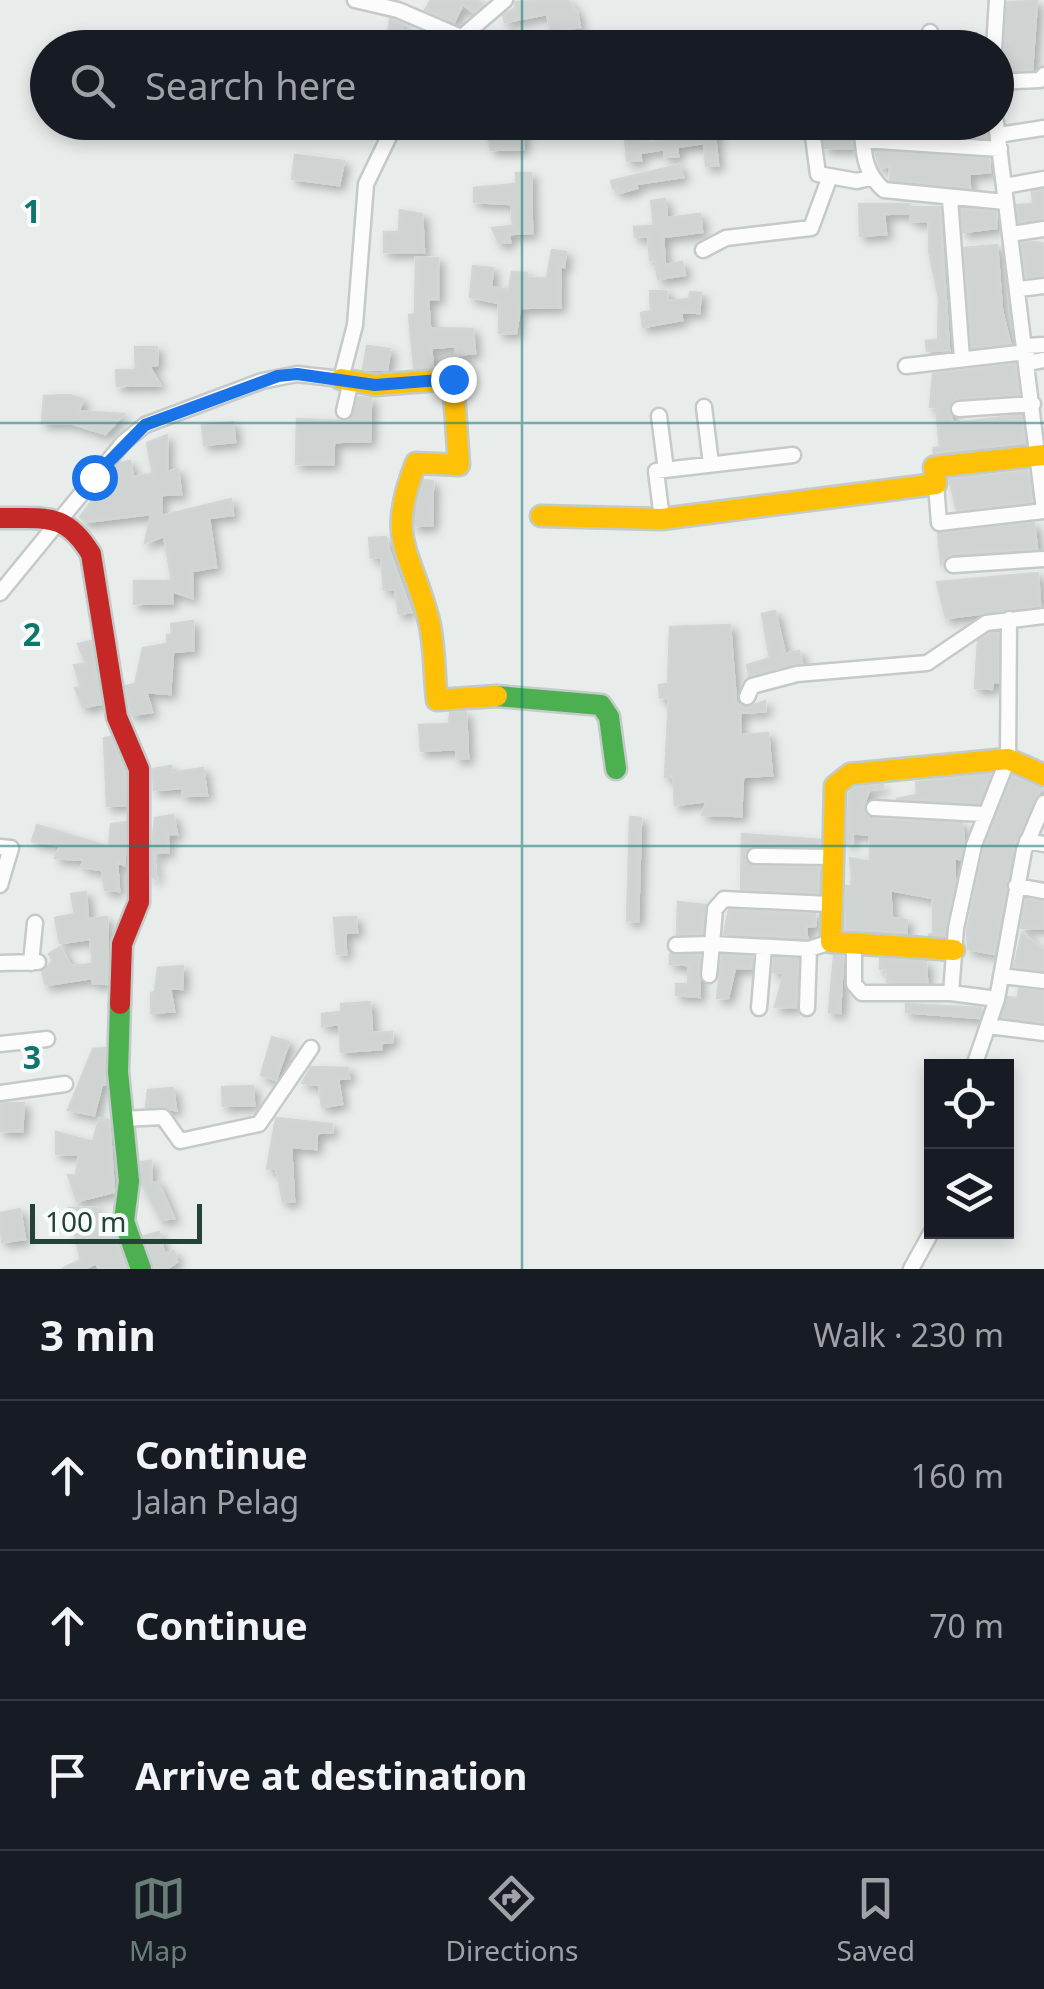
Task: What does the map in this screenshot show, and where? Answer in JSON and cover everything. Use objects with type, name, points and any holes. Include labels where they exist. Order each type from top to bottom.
[{"type":"street","points":[[354,0],[398,10],[434,30]]},
{"type":"street","points":[[469,30],[505,0]]},
{"type":"street","points":[[995,30],[997,0]]},
{"type":"street","points":[[1014,83],[1040,80],[1044,75]]},
{"type":"street","points":[[1014,86],[1044,87]]},
{"type":"street","points":[[1014,133],[1044,128]]},
{"type":"street","points":[[344,411],[356,324],[366,184],[387,140]]},
{"type":"street","points":[[813,140],[816,172],[829,179],[870,178],[896,194],[1005,202]]},
{"type":"street","points":[[863,140],[870,178]]},
{"type":"street","points":[[999,140],[1018,289],[1031,355],[1042,456],[1044,510],[939,523],[934,468],[1042,456]]},
{"type":"street","points":[[703,250],[726,238],[811,228],[829,179]]},
{"type":"street","points":[[1004,186],[1044,180]]},
{"type":"street","points":[[950,199],[962,358]]},
{"type":"street","points":[[1011,234],[1044,228]]},
{"type":"street","points":[[1018,289],[1044,286]]},
{"type":"street","points":[[906,366],[962,358],[1031,355],[1044,345]]},
{"type":"street","points":[[0,593],[123,443],[145,425],[278,376],[375,385],[448,378],[454,381],[460,465],[454,468],[418,461],[396,519],[404,557],[430,622],[438,700],[512,695],[601,705],[609,718],[616,769]]},
{"type":"street","points":[[959,408],[1034,404]]},
{"type":"street","points":[[704,407],[711,464]]},
{"type":"street","points":[[659,416],[666,470]]},
{"type":"street","points":[[662,518],[656,471],[793,454]]},
{"type":"street","points":[[542,516],[662,518],[936,484]]},
{"type":"street","points":[[0,518],[59,519],[79,534],[91,554],[117,718],[136,754],[140,786],[138,908],[122,944],[118,1030],[129,1181],[124,1221],[141,1269]]},
{"type":"street","points":[[953,566],[1044,559]]},
{"type":"street","points":[[747,697],[752,686],[776,678],[927,664],[977,626],[1044,616]]},
{"type":"street","points":[[950,993],[954,950],[983,814],[1008,760],[1009,619]]},
{"type":"street","points":[[831,942],[832,793],[850,774],[1008,760],[1044,775]]},
{"type":"street","points":[[976,1059],[997,998],[1027,841],[1044,802]]},
{"type":"street","points":[[874,808],[983,814]]},
{"type":"street","points":[[1027,841],[1044,844]]},
{"type":"street","points":[[0,847],[11,848],[0,886]]},
{"type":"street","points":[[755,856],[830,857]]},
{"type":"street","points":[[1016,886],[1044,891]]},
{"type":"street","points":[[710,975],[720,900],[829,904]]},
{"type":"street","points":[[0,963],[35,962],[35,923]]},
{"type":"street","points":[[676,945],[809,948],[831,942],[954,950]]},
{"type":"street","points":[[854,946],[854,984],[862,993],[950,993],[997,998]]},
{"type":"street","points":[[759,1008],[764,947]]},
{"type":"street","points":[[807,1008],[809,948]]},
{"type":"street","points":[[1000,976],[1044,981]]},
{"type":"street","points":[[988,1026],[1044,1033]]},
{"type":"street","points":[[0,1044],[47,1039]]},
{"type":"street","points":[[122,1119],[163,1118],[178,1141],[259,1124],[311,1048]]},
{"type":"street","points":[[0,1093],[65,1084]]},
{"type":"street","points":[[911,1269],[927,1239]]},
{"type":"building","points":[[431,0],[477,0],[482,4],[474,13],[463,4],[454,22],[425,10]]},
{"type":"building","points":[[567,0],[577,12],[580,27],[551,30],[547,14],[505,22],[503,15],[515,8],[515,2]]},
{"type":"building","points":[[1037,1],[1032,70],[1014,71],[1014,30],[1004,30],[1008,2]]},
{"type":"building","points":[[390,19],[403,24],[404,30],[388,30]]},
{"type":"building","points":[[489,140],[523,140],[523,149],[491,150]]},
{"type":"building","points":[[625,140],[644,143],[716,140],[718,165],[706,166],[704,143],[677,147],[678,156],[665,157],[664,149],[640,153],[641,160],[627,161]]},
{"type":"building","points":[[824,140],[852,140],[853,148],[825,148]]},
{"type":"building","points":[[875,151],[989,159],[990,172],[969,174],[970,188],[890,180],[890,166],[880,168]]},
{"type":"building","points":[[295,155],[344,161],[339,185],[292,179]]},
{"type":"building","points":[[679,165],[683,177],[636,184],[637,188],[619,193],[617,187],[613,188],[611,181]]},
{"type":"building","points":[[516,173],[531,173],[532,233],[509,234],[510,242],[499,243],[492,228],[513,226],[511,204],[474,202],[474,188],[516,184]]},
{"type":"building","points":[[1044,190],[1044,219],[1019,222],[1017,205],[1033,204],[1032,192]]},
{"type":"building","points":[[665,199],[667,218],[700,214],[702,232],[663,237],[665,265],[682,262],[685,275],[658,279],[655,260],[650,260],[648,236],[635,237],[634,227],[654,226],[651,201]]},
{"type":"building","points":[[859,204],[909,204],[909,213],[884,214],[886,234],[860,236]]},
{"type":"building","points":[[911,207],[940,207],[949,350],[927,351],[926,341],[938,340],[939,298],[929,251],[929,221],[911,221]]},
{"type":"building","points":[[961,208],[996,212],[996,228],[963,232]]},
{"type":"building","points":[[400,210],[422,214],[424,252],[384,252],[384,232],[399,232]]},
{"type":"building","points":[[1022,243],[1044,244],[1044,276],[1026,277]]},
{"type":"building","points":[[997,245],[1002,311],[1010,343],[972,348],[964,248]]},
{"type":"building","points":[[552,250],[566,252],[564,267],[560,266],[560,307],[520,308],[516,333],[499,333],[499,303],[470,297],[473,266],[493,268],[491,287],[509,290],[512,272],[527,273],[527,278],[547,278]]},
{"type":"building","points":[[416,258],[438,258],[438,299],[428,299],[430,328],[473,329],[475,353],[456,355],[456,346],[431,348],[433,367],[414,368],[409,315],[415,314]]},
{"type":"building","points":[[650,291],[667,291],[668,301],[689,299],[690,292],[701,293],[699,313],[681,312],[682,320],[643,327],[641,313],[651,311]]},
{"type":"building","points":[[367,346],[390,349],[387,370],[363,369]]},
{"type":"building","points":[[135,347],[157,347],[157,365],[149,366],[160,385],[117,386],[116,370],[136,370]]},
{"type":"building","points":[[1015,364],[1019,394],[957,399],[949,411],[953,423],[1022,415],[1025,443],[934,453],[933,448],[940,447],[936,407],[930,407],[933,374]]},
{"type":"building","points":[[44,396],[83,399],[79,411],[124,414],[105,434],[71,423],[42,423]]},
{"type":"building","points":[[358,397],[371,398],[370,441],[334,442],[333,464],[296,464],[297,419],[348,421]]},
{"type":"building","points":[[233,422],[235,442],[204,445],[202,425]]},
{"type":"building","points":[[167,435],[167,472],[178,469],[181,494],[161,495],[161,516],[231,499],[233,515],[209,518],[216,567],[192,571],[192,598],[172,591],[172,603],[134,604],[134,581],[172,581],[164,536],[145,543],[151,514],[86,522],[80,517],[120,463],[130,461],[133,477],[153,474],[147,443]]},
{"type":"building","points":[[1028,471],[1032,502],[957,510],[949,479]]},
{"type":"building","points":[[424,480],[433,481],[432,525],[417,526],[413,525],[413,515]]},
{"type":"building","points":[[1034,523],[1037,549],[952,554],[941,564],[938,533]]},
{"type":"building","points":[[386,537],[411,612],[399,614],[395,589],[384,590],[381,557],[371,558],[369,538]]},
{"type":"building","points":[[1038,573],[1040,606],[946,618],[937,582]]},
{"type":"building","points":[[775,611],[785,654],[799,651],[802,663],[749,676],[747,665],[770,658],[762,614]]},
{"type":"building","points":[[193,621],[193,650],[173,652],[170,694],[146,692],[152,712],[131,715],[126,686],[135,684],[143,648],[167,644],[167,635],[172,635],[171,624]]},
{"type":"building","points":[[730,625],[736,703],[747,708],[765,701],[765,711],[740,713],[740,735],[768,733],[772,775],[743,777],[741,816],[702,815],[707,801],[675,805],[673,776],[665,777],[669,698],[660,698],[659,685],[668,684],[670,627]]},
{"type":"building","points":[[998,633],[998,682],[993,682],[992,689],[975,688],[978,641]]},
{"type":"building","points":[[91,641],[101,704],[83,707],[75,688],[81,687],[74,665],[86,664],[78,644]]},
{"type":"building","points":[[466,712],[468,758],[457,759],[456,749],[421,751],[419,725],[449,724],[450,713]]},
{"type":"building","points":[[111,737],[125,772],[127,805],[107,806],[104,738]]},
{"type":"building","points":[[171,766],[172,773],[203,768],[207,795],[183,796],[183,788],[154,790],[153,769]]},
{"type":"building","points":[[990,774],[979,803],[896,799],[917,795],[916,782]]},
{"type":"building","points":[[1013,776],[1041,788],[1014,848],[994,954],[968,949],[967,930],[984,848]]},
{"type":"building","points":[[883,785],[869,790],[863,808],[870,819],[962,823],[964,843],[960,859],[954,858],[955,882],[945,936],[928,935],[933,934],[933,898],[890,890],[892,918],[907,920],[906,933],[845,929],[846,886],[851,886],[852,877],[850,858],[870,862],[870,835],[852,833],[852,843],[847,844],[849,793],[855,787]]},
{"type":"building","points":[[173,815],[177,834],[168,834],[168,852],[154,853],[156,879],[152,877],[151,859],[155,818]]},
{"type":"building","points":[[630,817],[641,818],[638,921],[627,921]]},
{"type":"building","points":[[128,822],[124,865],[117,862],[119,891],[105,890],[102,870],[81,867],[84,860],[55,858],[60,846],[32,841],[37,825],[109,847],[111,824]]},
{"type":"building","points":[[742,834],[820,840],[819,846],[754,846],[745,855],[754,866],[819,867],[818,893],[741,889]]},
{"type":"building","points":[[86,892],[88,919],[107,917],[107,984],[93,983],[92,978],[46,985],[42,972],[53,961],[49,954],[60,947],[71,966],[93,964],[90,939],[60,943],[55,918],[75,914],[71,894]]},
{"type":"building","points":[[1026,899],[1044,901],[1044,928],[1021,928]]},
{"type":"building","points":[[678,902],[706,905],[702,934],[677,934]]},
{"type":"building","points":[[729,910],[815,914],[815,926],[806,927],[807,938],[724,934]]},
{"type":"building","points":[[356,917],[357,932],[345,933],[346,954],[337,954],[334,918]]},
{"type":"building","points":[[1022,933],[1044,950],[1044,970],[1014,967]]},
{"type":"building","points":[[670,954],[700,955],[699,997],[676,995],[676,984],[688,984],[689,965],[670,964]]},
{"type":"building","points":[[722,955],[752,957],[751,968],[735,968],[728,998],[717,998]]},
{"type":"building","points":[[834,956],[843,957],[840,1013],[829,1012]]},
{"type":"building","points":[[774,958],[798,959],[796,1007],[775,1007],[784,973],[773,972]]},
{"type":"building","points":[[880,959],[926,962],[927,982],[887,982],[887,969],[880,969]]},
{"type":"building","points":[[183,966],[182,989],[170,988],[174,1011],[151,1013],[151,993],[155,992],[158,968]]},
{"type":"building","points":[[1019,989],[1044,992],[1044,1022],[1002,1017],[1008,997],[1018,998]]},
{"type":"building","points":[[370,1002],[372,1033],[392,1032],[392,1042],[381,1043],[381,1049],[341,1052],[339,1024],[322,1026],[322,1014],[341,1012],[341,1004]]},
{"type":"building","points":[[906,1004],[981,1008],[981,1014],[979,1018],[906,1012]]},
{"type":"building","points":[[272,1037],[289,1042],[276,1080],[261,1075]]},
{"type":"building","points":[[105,1048],[105,1084],[94,1115],[68,1110],[93,1049]]},
{"type":"building","points":[[311,1067],[348,1068],[349,1078],[338,1079],[342,1104],[322,1107],[319,1085],[302,1083]]},
{"type":"building","points":[[253,1086],[254,1105],[223,1106],[222,1087]]},
{"type":"building","points":[[173,1088],[176,1110],[146,1107],[148,1090]]},
{"type":"building","points":[[0,1103],[24,1103],[22,1131],[0,1131]]},
{"type":"building","points":[[276,1118],[332,1124],[332,1132],[317,1133],[316,1149],[291,1147],[294,1201],[283,1202],[276,1168],[267,1169]]},
{"type":"building","points":[[99,1119],[109,1120],[114,1192],[77,1201],[68,1175],[76,1175],[79,1154],[56,1154],[56,1132],[93,1142]]},
{"type":"building","points":[[151,1161],[151,1183],[158,1182],[174,1218],[161,1220],[142,1185],[141,1162]]},
{"type":"building","points":[[69,1208],[97,1208],[100,1227],[108,1226],[109,1236],[115,1236],[126,1269],[99,1269],[96,1263],[84,1269],[62,1269],[81,1260]]},
{"type":"building","points":[[20,1209],[25,1239],[2,1242],[0,1213]]},
{"type":"building","points":[[159,1232],[164,1254],[174,1251],[177,1262],[166,1269],[154,1269],[144,1236]]},
{"type":"traffic: fast","points":[[497,696],[601,705],[609,717],[616,769]]},
{"type":"traffic: fast","points":[[120,1004],[118,1072],[129,1181],[124,1221],[141,1269]]},
{"type":"traffic: slow","points":[[341,379],[375,385],[453,379],[459,465],[416,463],[402,511],[404,545],[429,621],[437,700],[497,696]]},
{"type":"traffic: slow","points":[[541,516],[662,519],[936,484],[934,467],[1044,455]]},
{"type":"traffic: slow","points":[[954,950],[831,942],[835,786],[850,774],[1008,759],[1044,775]]},
{"type":"traffic: jam","points":[[0,518],[53,520],[72,530],[91,554],[117,717],[139,769],[139,902],[122,944],[120,1004]]},
{"type":"route","points":[[94,477],[123,443],[145,425],[278,376],[297,374],[375,385],[453,379]]}]
